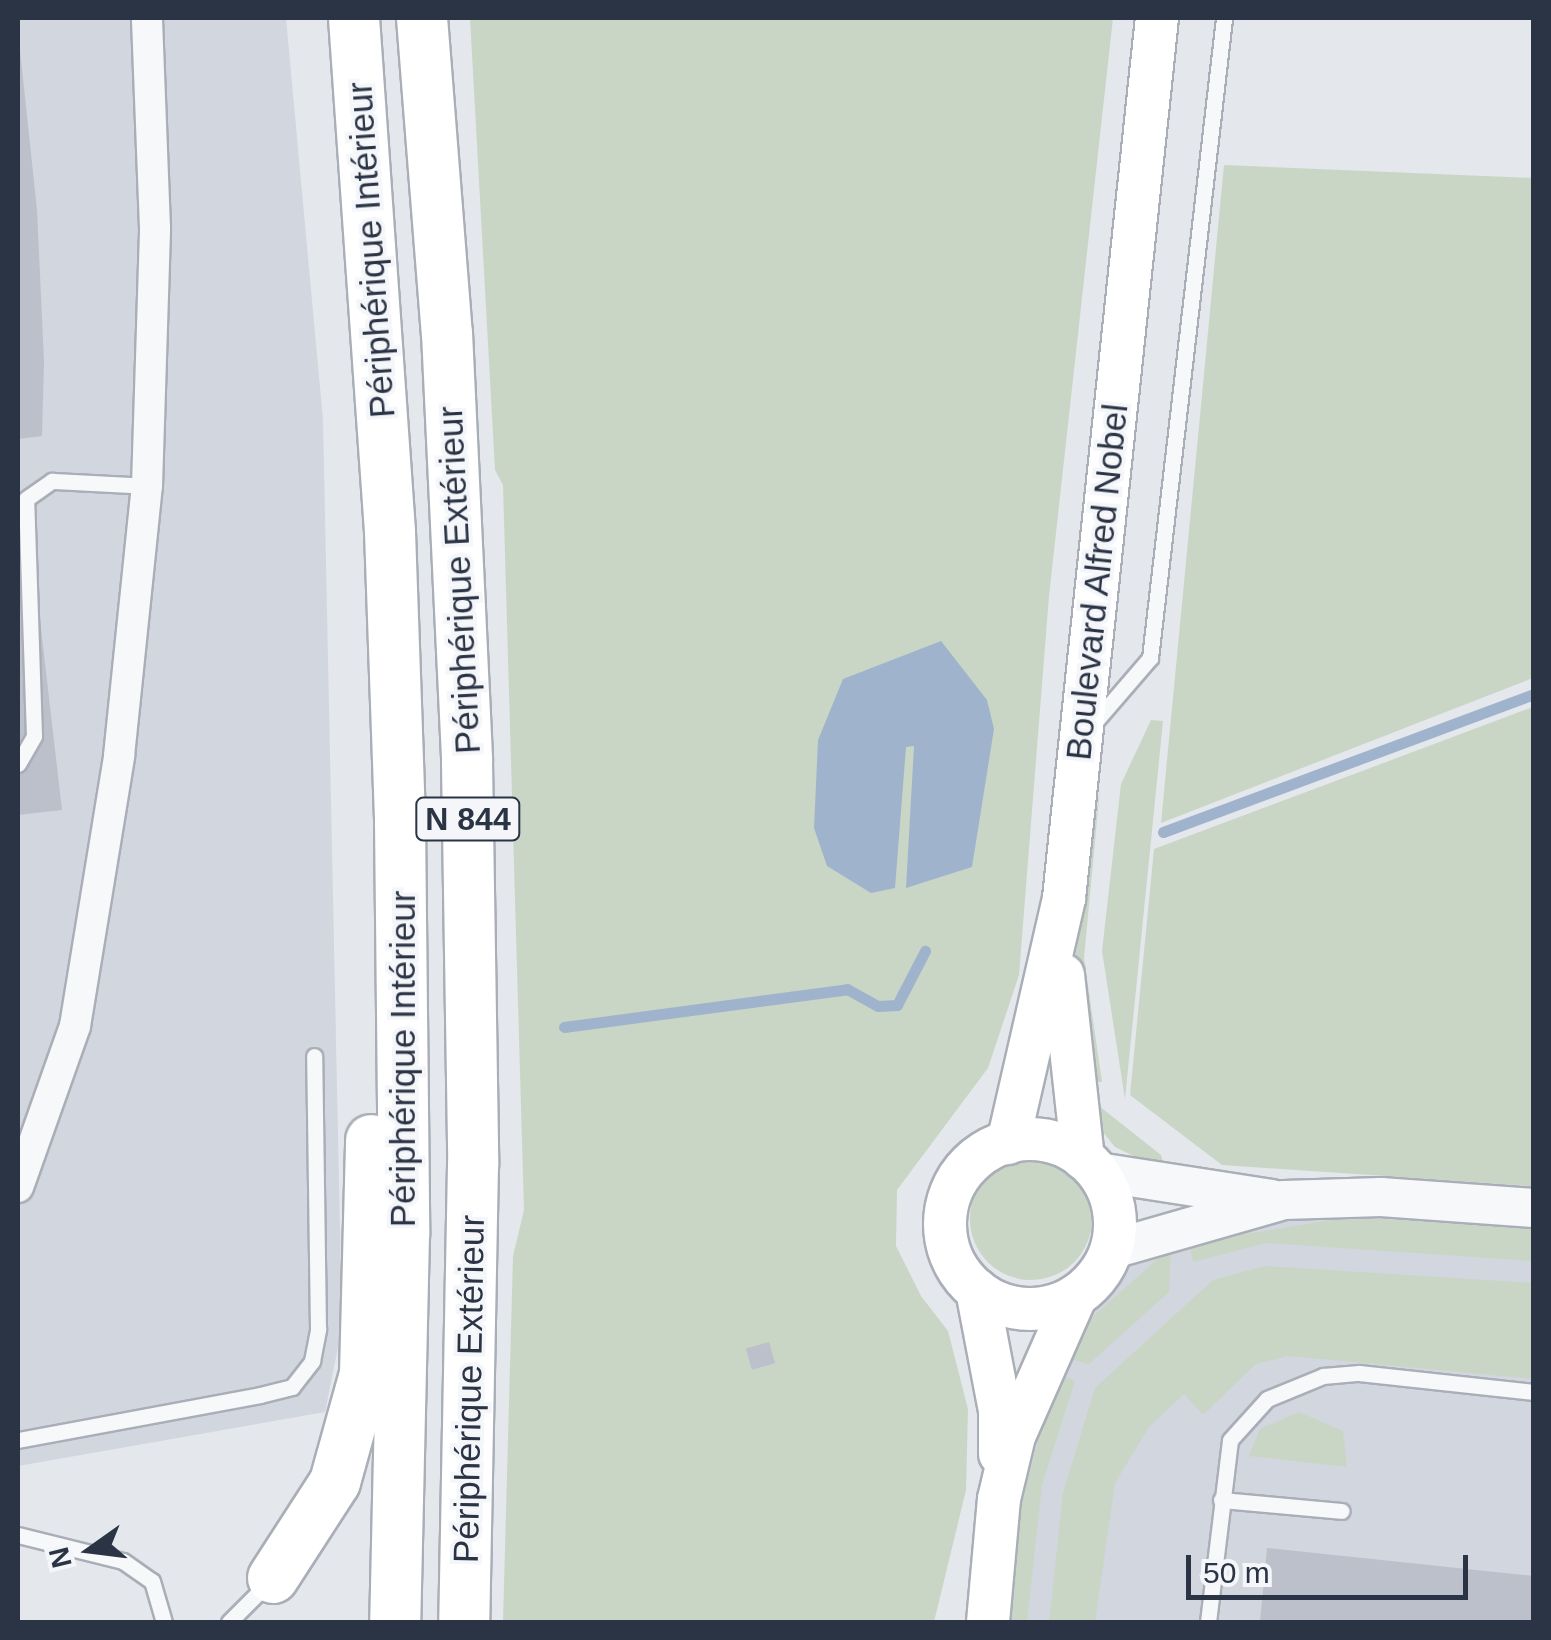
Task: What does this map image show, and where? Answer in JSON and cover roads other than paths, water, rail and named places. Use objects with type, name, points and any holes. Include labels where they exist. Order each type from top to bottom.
[{"type":"highway","name":"Périphérique Intérieur","points":[[354,18],[390,532],[404,1059],[395,1622]]},
{"type":"highway","name":"Périphérique Extérieur","points":[[422,18],[452,410],[467,762],[473,1165],[464,1622]]},
{"type":"highway","points":[[273,1578],[335,1482],[365,1374],[372,1114],[404,1059]]},
{"type":"main road","name":"Boulevard Alfred Nobel","points":[[1008,1142],[1064,898],[1157,18]]},
{"type":"main road","points":[[977,1290],[1018,1309],[1048,1308],[1075,1298],[1100,1276],[1113,1249],[1112,1199],[1091,1165],[1065,1022],[1064,898]]},
{"type":"main road","points":[[988,1622],[999,1499],[1000,1411],[977,1290],[950,1254],[945,1218],[969,1164],[1008,1142],[1054,1141],[1091,1165]]},
{"type":"main road","points":[[999,1499],[1014,1436],[1075,1298]]},
{"type":"street","points":[[18,1187],[75,1026],[119,756],[147,486],[155,228],[148,18]]},
{"type":"street","points":[[1091,1165],[1284,1200],[1381,1198],[1534,1208]]},
{"type":"street","points":[[1113,1249],[1284,1200]]},
{"type":"lane","points":[[1081,736],[1150,658],[1224,18]]},
{"type":"lane","points":[[18,764],[34,736],[26,499],[52,481],[147,486]]},
{"type":"lane","points":[[18,1440],[260,1395],[292,1386],[312,1361],[318,1329],[314,1056]]},
{"type":"lane","points":[[1208,1622],[1230,1440],[1267,1399],[1294,1384],[1359,1373],[1534,1392]]},
{"type":"lane","points":[[1221,1500],[1341,1512]]},
{"type":"lane","points":[[18,1535],[123,1561],[152,1581],[164,1622]]},
{"type":"lane","points":[[229,1622],[273,1578]]},
{"type":"water","points":[[941,641],[987,700],[994,729],[972,867],[906,888],[914,746],[906,747],[895,888],[871,893],[827,866],[814,828],[818,740],[843,679]]},
{"type":"waterway","points":[[1163,832],[1534,694]]},
{"type":"waterway","points":[[564,1027],[847,989],[878,1006],[897,1005],[925,951]]}]
